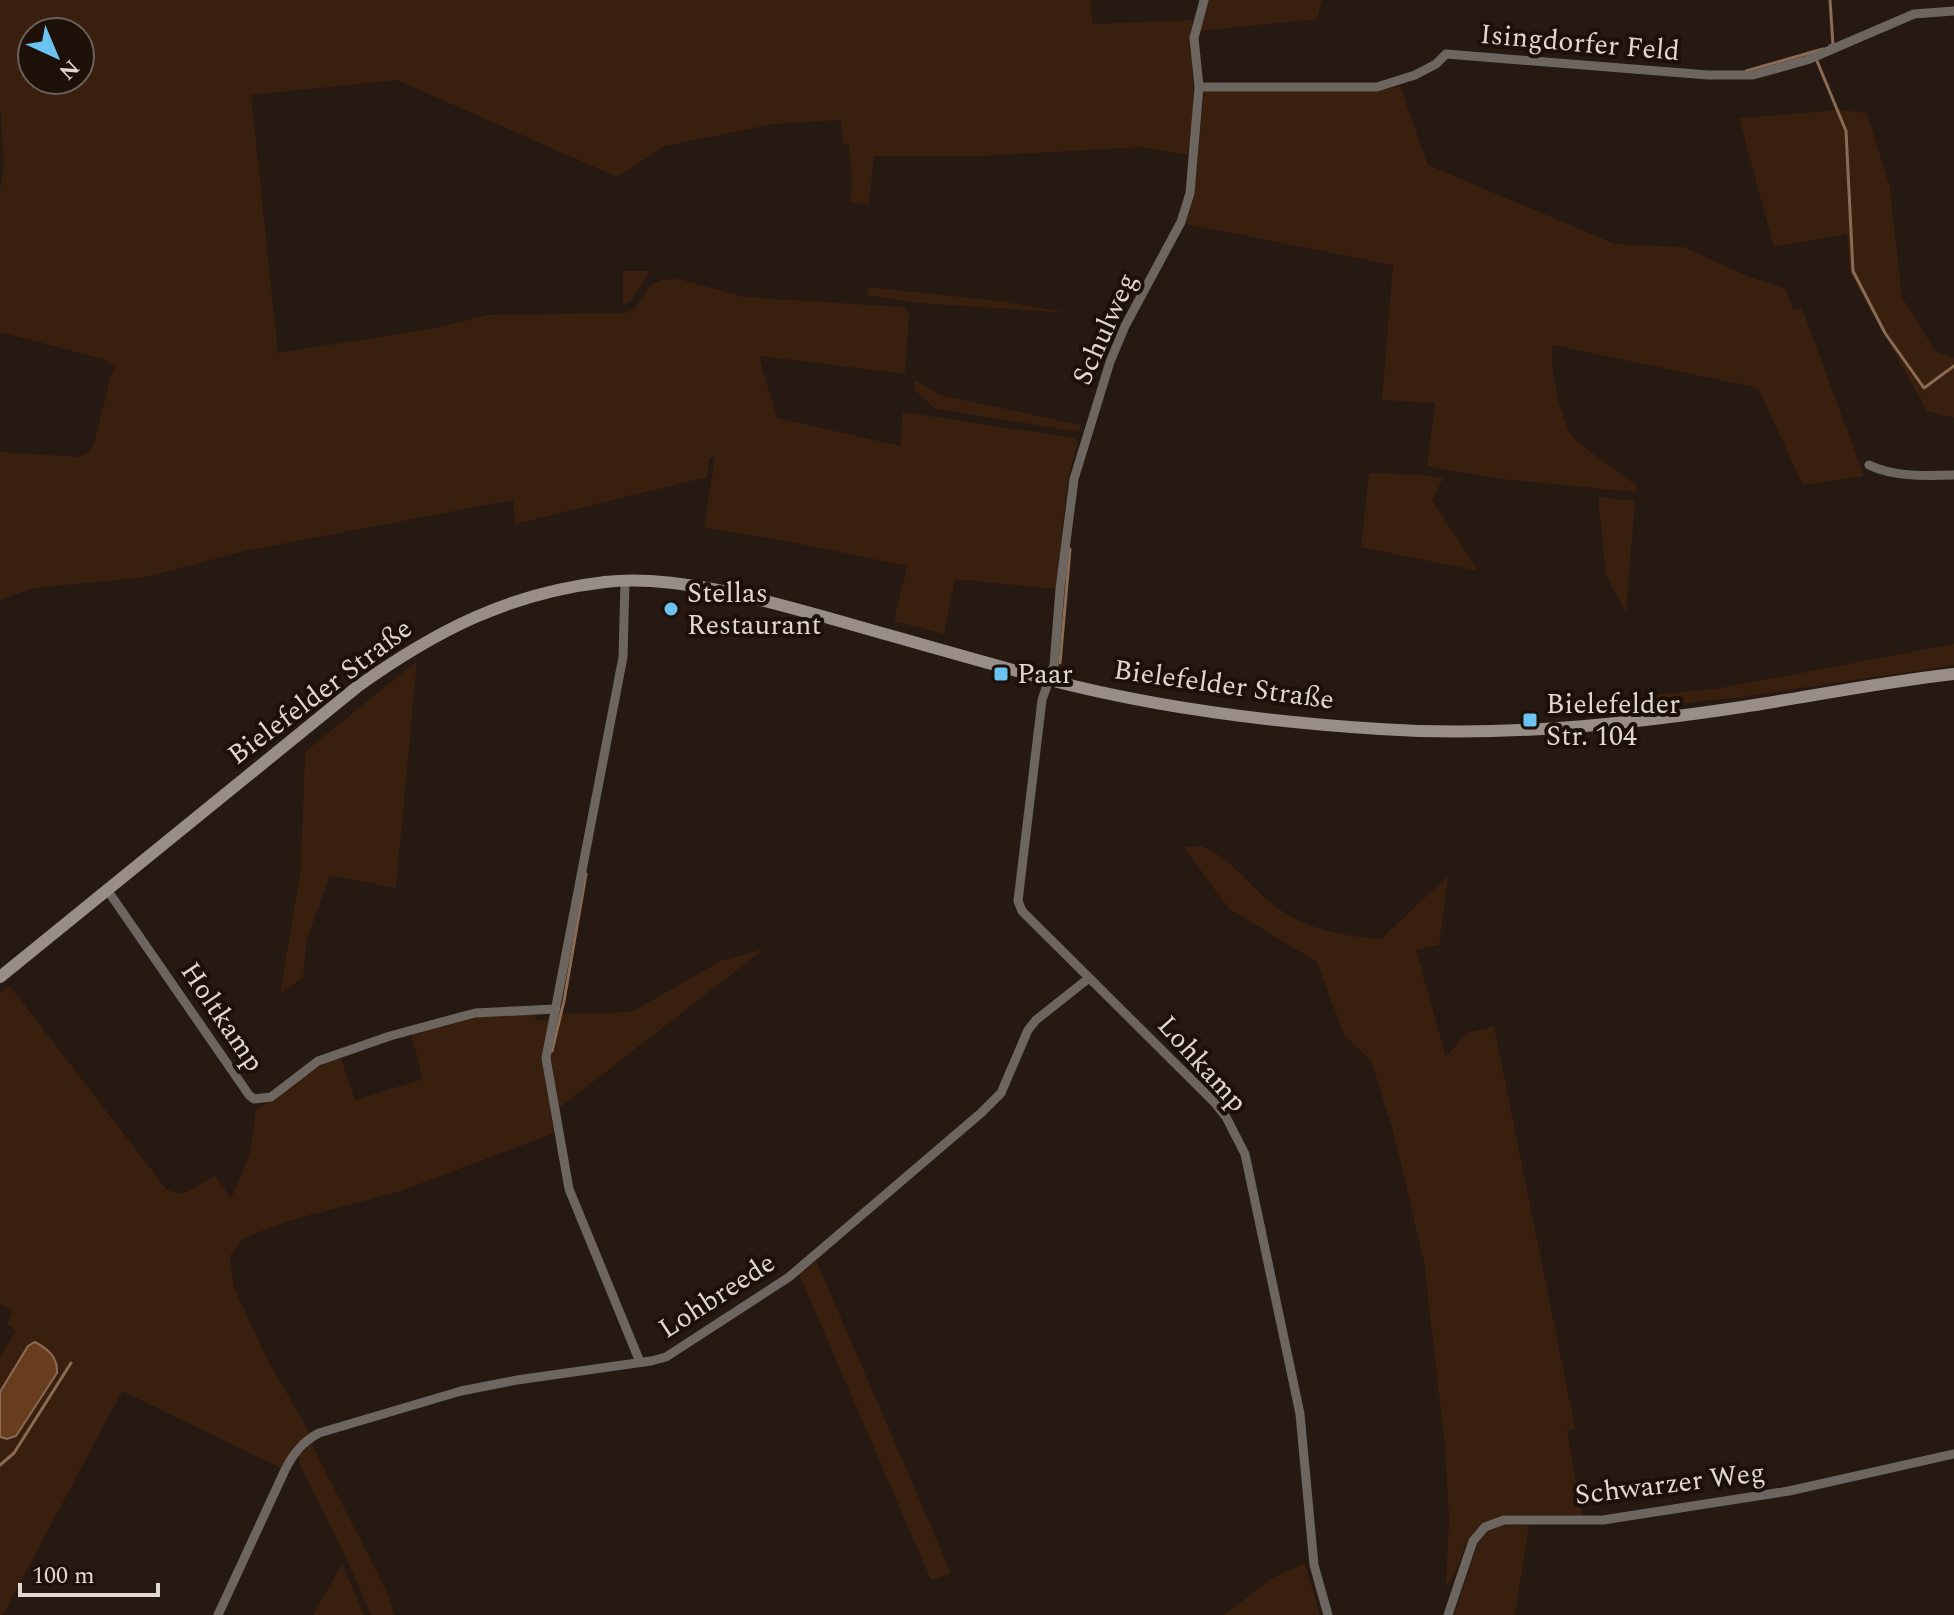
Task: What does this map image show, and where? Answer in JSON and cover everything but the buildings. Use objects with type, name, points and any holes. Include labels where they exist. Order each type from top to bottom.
[{"type":"main road","name":"Bielefelder Straße","points":[[0,977],[318,718],[401,655],[442,631],[505,603],[557,590],[625,581],[692,587],[757,598],[1049,680],[1135,699],[1258,719],[1386,730],[1473,731],[1591,726],[1954,674]]},
{"type":"street","name":"Schulweg","points":[[1049,680],[1054,665],[1074,479],[1110,362],[1125,326],[1181,222],[1190,193],[1199,87],[1194,38],[1204,0]]},
{"type":"street","name":"Isingdorfer Feld","points":[[1199,87],[1377,87],[1415,75],[1436,64],[1446,54],[1708,75],[1753,75],[1807,60],[1914,14],[1954,11]]},
{"type":"street","points":[[1869,465],[1879,470],[1901,473],[1954,475]]},
{"type":"street","points":[[625,581],[623,657],[546,1058],[569,1189],[640,1362]]},
{"type":"street","name":"Lohkamp","points":[[1049,680],[1042,700],[1018,901],[1022,911],[1215,1103],[1245,1154],[1300,1414],[1314,1565],[1328,1615]]},
{"type":"street","name":"Holtkamp","points":[[108,891],[254,1099],[271,1097],[318,1061],[390,1036],[475,1013],[556,1009]]},
{"type":"street","name":"Lohbreede","points":[[218,1615],[285,1470],[297,1448],[308,1439],[319,1433],[461,1391],[666,1357],[789,1277],[1001,1093],[1028,1030],[1036,1020],[1089,978]]},
{"type":"street","name":"Schwarzer Weg","points":[[1448,1615],[1473,1541],[1485,1527],[1504,1520],[1603,1520],[1789,1491],[1954,1454]]},
{"type":"shaded area","points":[[0,0],[1090,0],[1093,24],[1193,20],[1194,109],[1188,155],[1142,147],[982,156],[874,156],[869,204],[850,203],[852,179],[849,145],[843,144],[841,120],[774,124],[665,146],[617,177],[397,80],[251,95],[278,353],[436,328],[487,315],[626,313],[635,308],[651,285],[661,280],[679,279],[744,297],[903,307],[909,314],[905,374],[759,356],[777,418],[900,446],[903,412],[1074,438],[1078,443],[1068,478],[1056,589],[955,579],[944,634],[894,621],[907,566],[771,538],[704,528],[715,457],[709,459],[707,477],[515,524],[513,500],[245,551],[146,577],[34,588],[0,600],[0,452],[80,457],[89,452],[94,444],[115,368],[107,360],[0,332],[0,190],[4,165],[0,105]]},
{"type":"shaded area","points":[[1208,0],[1322,0],[1317,19],[1200,31]]},
{"type":"shaded area","points":[[1400,86],[1428,165],[1615,244],[1684,247],[1747,276],[1784,288],[1794,310],[1802,308],[1864,476],[1803,485],[1758,388],[1553,345],[1556,391],[1568,428],[1576,440],[1636,485],[1636,492],[1501,479],[1427,466],[1435,403],[1382,400],[1393,265],[1186,224],[1194,194],[1204,90],[1379,91]]},
{"type":"shaded area","points":[[1839,110],[1867,113],[1890,188],[1902,297],[1936,352],[1954,358],[1954,418],[1927,411],[1850,272],[1847,234],[1774,247],[1739,118]]},
{"type":"shaded area","points":[[623,271],[650,271],[631,301],[623,305]]},
{"type":"shaded area","points":[[868,287],[999,301],[1070,313],[919,303],[867,295]]},
{"type":"shaded area","points":[[915,380],[940,395],[1081,425],[1079,432],[934,408],[914,389]]},
{"type":"shaded area","points":[[1369,473],[1443,478],[1432,500],[1478,571],[1361,547]]},
{"type":"shaded area","points":[[1598,497],[1635,501],[1626,613],[1606,575]]},
{"type":"shaded area","points":[[1954,644],[1954,665],[1741,697],[1641,708],[1643,696],[1715,689]]},
{"type":"shaded area","points":[[417,661],[396,888],[330,875],[307,939],[303,977],[280,994],[301,866],[305,752]]},
{"type":"shaded area","points":[[1201,846],[1233,866],[1279,909],[1303,923],[1354,936],[1381,939],[1448,876],[1439,945],[1416,950],[1446,1057],[1467,1033],[1494,1026],[1575,1428],[1567,1431],[1583,1518],[1522,1515],[1492,1520],[1480,1526],[1471,1536],[1446,1586],[1449,1519],[1445,1447],[1424,1261],[1393,1131],[1371,1061],[1344,1035],[1317,962],[1228,908],[1184,847]]},
{"type":"shaded area","points":[[764,949],[559,1108],[551,1058],[562,1014],[632,1012],[721,961]]},
{"type":"shaded area","points":[[10,986],[167,1190],[183,1194],[215,1176],[231,1198],[248,1156],[255,1112],[284,1088],[340,1056],[355,1100],[423,1079],[411,1034],[475,1016],[535,1013],[536,1020],[549,1021],[542,1059],[554,1133],[401,1191],[288,1221],[242,1239],[230,1256],[234,1288],[267,1359],[310,1433],[294,1446],[281,1468],[122,1391],[3,1615],[0,1615],[0,1437],[7,1439],[33,1410],[57,1373],[28,1346],[0,1392],[0,1357],[16,1330],[7,1325],[12,1311],[0,1304],[0,993]]},
{"type":"shaded area","points":[[816,1260],[951,1573],[931,1580],[799,1274]]},
{"type":"shaded area","points":[[35,1342],[51,1354],[57,1373],[16,1436],[7,1439],[0,1437],[0,1392],[28,1346]]},
{"type":"shaded area","points":[[311,1443],[387,1592],[394,1615],[371,1615],[301,1467],[298,1456]]},
{"type":"shaded area","points":[[1505,1523],[1529,1526],[1515,1615],[1454,1615],[1478,1543],[1489,1531]]},
{"type":"shaded area","points":[[1305,1563],[1320,1615],[1224,1615],[1272,1578]]},
{"type":"shaded area","points":[[342,1564],[364,1615],[313,1615]]},
{"type":"waterway","points":[[1830,0],[1833,45],[1830,46]]},
{"type":"waterway","points":[[1746,71],[1823,49]]},
{"type":"waterway","points":[[1817,61],[1846,131],[1853,271],[1885,333],[1924,388],[1954,366]]},
{"type":"waterway","points":[[1060,663],[1070,549]]},
{"type":"waterway","points":[[552,1051],[586,874]]},
{"type":"waterway","points":[[0,1465],[14,1453],[71,1363]]},
{"type":"place","name":"Stellas Restaurant","points":[[671,609]]},
{"type":"place","name":"Paar","points":[[1001,674]]},
{"type":"place","name":"Bielefelder Str. 104","points":[[1530,720]]}]
